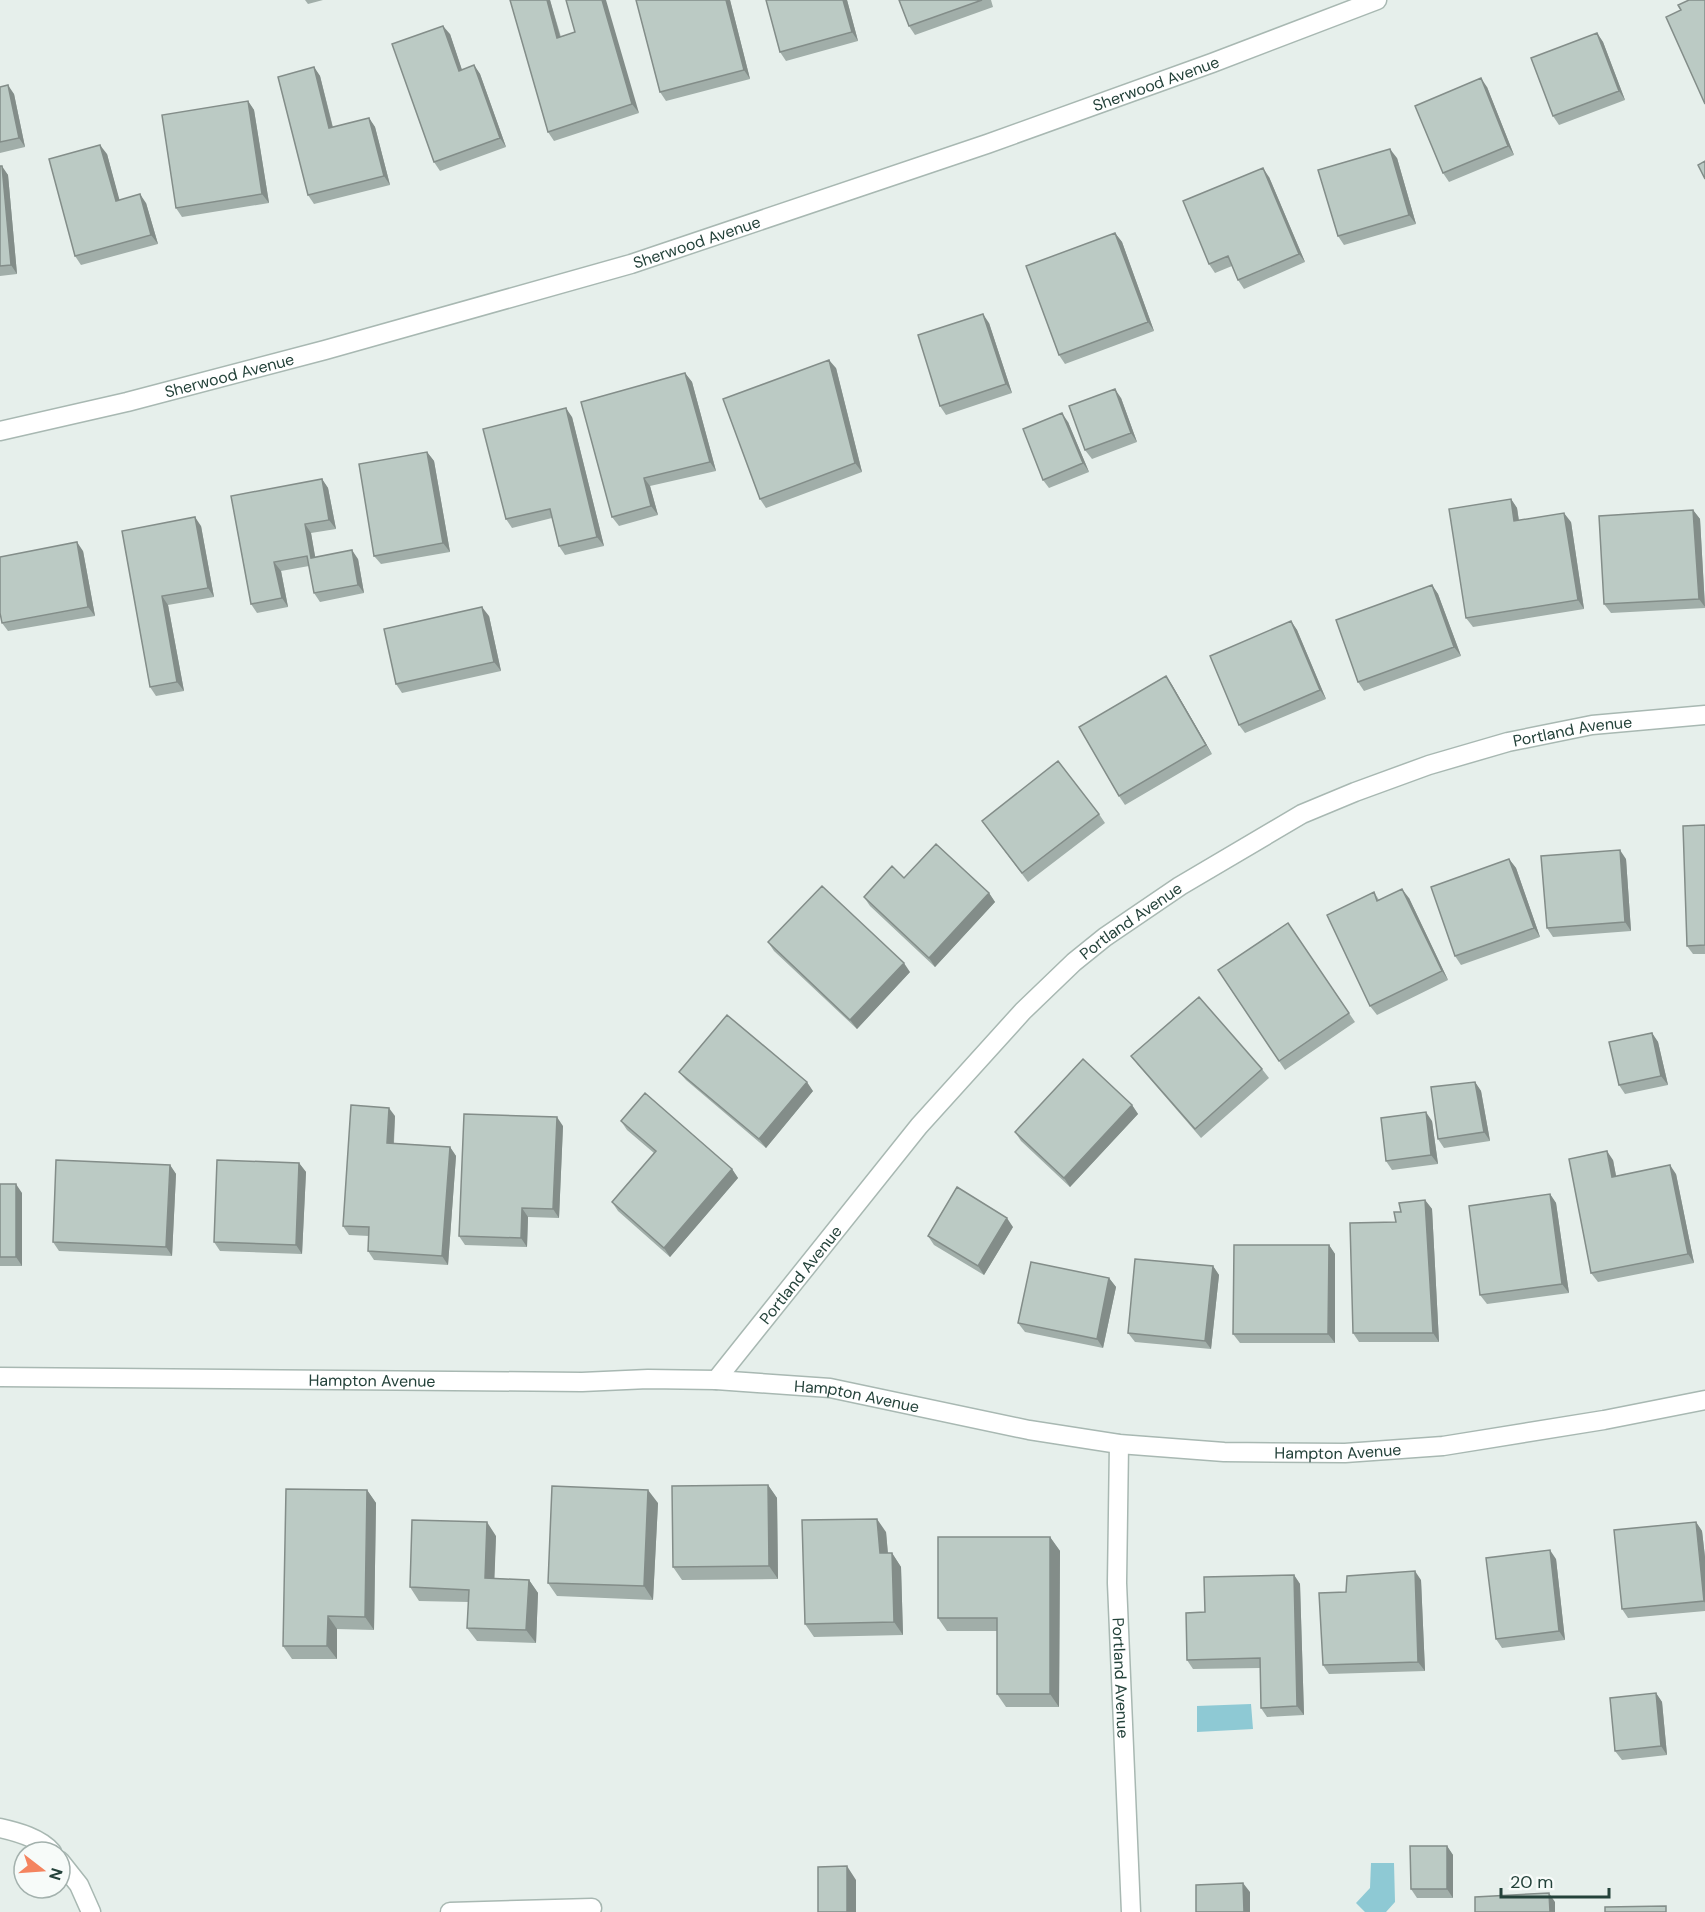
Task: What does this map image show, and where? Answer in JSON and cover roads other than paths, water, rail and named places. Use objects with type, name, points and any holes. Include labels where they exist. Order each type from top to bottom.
[{"type":"street","name":"Sherwood Avenue","points":[[0,432],[138,400],[631,264],[987,144],[1212,63],[1377,0]]},
{"type":"street","name":"Portland Avenue","points":[[716,1380],[919,1126],[1023,1011],[1074,962],[1153,904],[1198,874],[1302,814],[1429,765],[1508,742],[1592,725],[1705,715]]},
{"type":"street","name":"Hampton Avenue","points":[[0,1377],[582,1382],[648,1379],[716,1380],[830,1388],[1029,1430],[1119,1444],[1224,1452],[1356,1453],[1470,1442],[1604,1420],[1705,1400]]},
{"type":"street","name":"Portland Avenue","points":[[1119,1444],[1117,1583],[1131,1912]]},
{"type":"street","points":[[0,1828],[20,1832],[34,1840]]},
{"type":"street","points":[[72,1876],[79,1885],[91,1912]]},
{"type":"street","points":[[450,1912],[592,1908]]},
{"type":"water","points":[[1251,1704],[1253,1729],[1197,1732],[1197,1706]]},
{"type":"water","points":[[1371,1863],[1394,1863],[1395,1902],[1386,1912],[1365,1912],[1356,1903],[1370,1888]]}]
